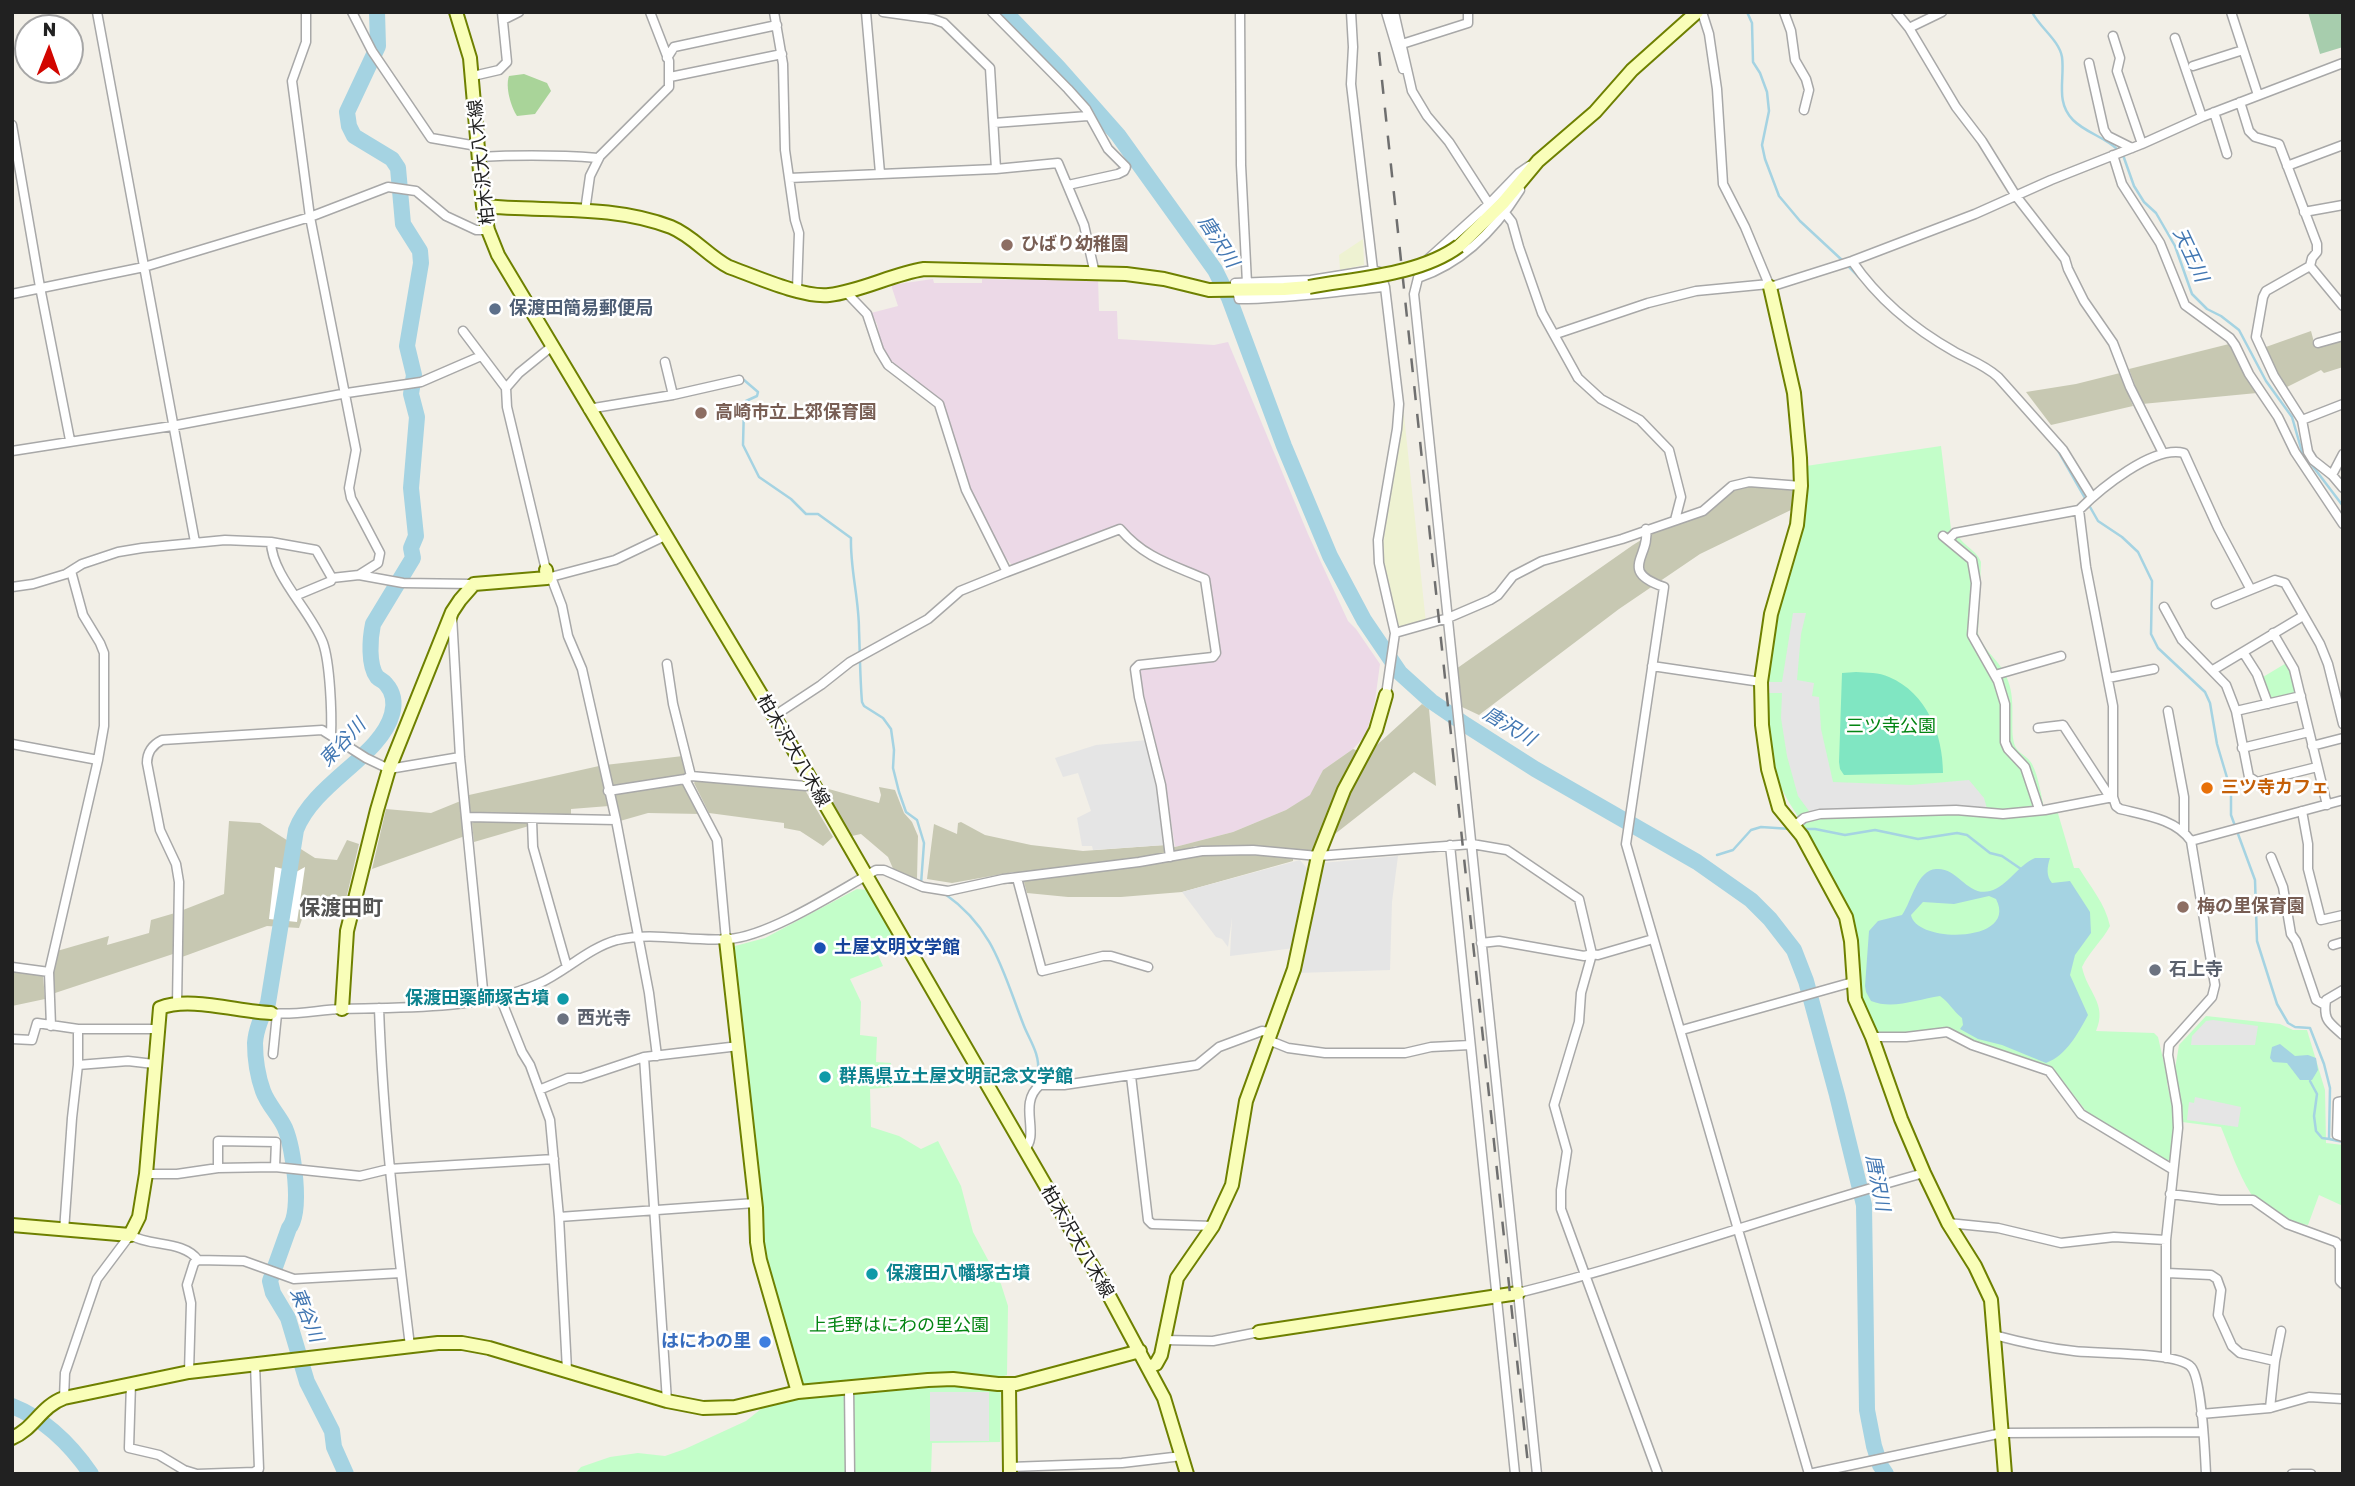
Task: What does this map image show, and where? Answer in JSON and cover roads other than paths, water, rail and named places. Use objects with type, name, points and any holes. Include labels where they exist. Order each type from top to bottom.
[{"type":"street","points":[[97,12],[195,542]]},
{"type":"street","points":[[306,12],[305,48],[292,81],[310,218],[356,450],[349,488],[360,519],[380,554],[378,562],[359,575]]},
{"type":"street","points":[[352,12],[372,51],[431,138],[477,152],[598,158]]},
{"type":"street","name":"柏木沢大八木線","points":[[456,12],[467,41],[473,76],[483,206],[488,230],[498,255],[774,716],[1140,1351],[1164,1398],[1187,1474]]},
{"type":"street","points":[[473,76],[499,70],[507,62],[502,16],[519,12]]},
{"type":"street","points":[[585,211],[587,188],[598,158],[649,105],[667,91],[670,77],[667,58],[650,12]]},
{"type":"street","points":[[774,12],[782,54],[785,150],[799,233],[797,290]]},
{"type":"street","points":[[866,12],[880,173]]},
{"type":"street","points":[[883,12],[944,23],[990,68],[996,169]]},
{"type":"street","points":[[992,12],[1086,109],[1108,149],[1125,165],[1126,169],[1118,174],[1068,185]]},
{"type":"street","points":[[1240,12],[1241,165],[1234,288],[1239,299],[1282,299],[1385,287]]},
{"type":"street","points":[[1351,12],[1351,84],[1373,270]]},
{"type":"street","points":[[1386,12],[1397,54],[1409,77]]},
{"type":"street","points":[[1394,12],[1412,91],[1427,116],[1450,142],[1489,204]]},
{"type":"street","points":[[1402,44],[1468,23],[1468,12]]},
{"type":"street","points":[[1537,1474],[1414,294],[1418,278],[1428,259],[1519,173],[1559,145],[1595,112],[1632,70],[1699,12],[1709,34],[1717,89],[1723,184],[1770,286],[1794,393],[1801,458],[1797,525],[1771,614],[1761,682],[1762,725],[1768,769],[1779,808],[1817,861],[1846,917],[1852,941],[1855,999],[1924,1173],[1948,1223],[1975,1266],[1991,1300],[2005,1474]]},
{"type":"street","points":[[1784,12],[1791,31],[1795,60],[1809,90],[1804,110]]},
{"type":"street","points":[[1896,12],[1909,28],[1955,107],[2065,259],[2084,302],[2108,334],[2130,387],[2163,453]]},
{"type":"street","points":[[1909,28],[1942,12]]},
{"type":"street","points":[[2231,12],[2258,95]]},
{"type":"street","points":[[667,58],[674,47],[777,25]]},
{"type":"street","points":[[2113,36],[2120,58],[2117,71],[2142,144]]},
{"type":"street","points":[[2175,38],[2202,117]]},
{"type":"street","points":[[2193,66],[2243,50]]},
{"type":"street","points":[[670,77],[782,54]]},
{"type":"street","points":[[1556,334],[1648,303],[1696,291],[1770,286],[1852,261],[1975,214],[2214,112],[2343,62]]},
{"type":"street","points":[[2089,63],[2104,131],[2108,136],[2132,148]]},
{"type":"street","points":[[2240,102],[2249,131],[2255,137],[2279,144],[2318,252],[2312,258],[2310,266],[2266,291],[2256,337],[2274,376],[2302,420],[2308,452],[2343,488]]},
{"type":"street","points":[[2214,112],[2227,154]]},
{"type":"street","points":[[994,123],[1088,116]]},
{"type":"street","points":[[12,125],[70,440]]},
{"type":"street","points":[[2287,166],[2343,145]]},
{"type":"street","points":[[2113,155],[2122,184],[2160,243],[2185,304],[2230,338],[2249,374],[2278,416],[2295,452],[2343,524]]},
{"type":"street","points":[[483,206],[610,213],[670,227],[690,238],[729,267],[817,295],[845,291],[896,274],[924,269],[1095,274],[1234,288],[1309,287],[1420,266],[1442,258],[1460,247],[1494,213],[1538,161]]},
{"type":"street","points":[[1418,278],[1455,261],[1474,247],[1505,213],[1538,161]]},
{"type":"street","points":[[789,178],[996,169],[1058,163],[1084,225],[1095,274]]},
{"type":"street","points":[[12,294],[144,267],[310,218],[394,186],[416,191],[446,216],[463,225],[476,230],[488,230]]},
{"type":"street","points":[[2304,212],[2343,205]]},
{"type":"street","points":[[1505,213],[1512,222],[1542,313],[1556,334],[1581,384],[1601,399],[1640,420],[1669,450],[1681,497],[1675,520]]},
{"type":"street","points":[[1444,244],[1455,261]]},
{"type":"street","points":[[1852,261],[1907,320],[1956,352],[1988,368],[1998,377],[2063,450],[2092,498]]},
{"type":"street","points":[[2310,266],[2343,306]]},
{"type":"street","points":[[1148,1367],[1158,1360],[1177,1278],[1213,1226],[1232,1185],[1246,1101],[1299,950],[1318,856],[1344,790],[1376,730],[1391,670],[1395,633],[1377,552],[1399,404],[1385,287],[1380,272],[1373,270],[1234,288]]},
{"type":"street","points":[[845,291],[867,314],[879,350],[888,365],[939,404],[966,490],[1007,572]]},
{"type":"street","points":[[463,331],[506,388],[507,407],[548,575],[562,606],[568,636],[582,669],[616,820],[649,993],[657,1056]]},
{"type":"street","points":[[2318,343],[2343,336]]},
{"type":"street","points":[[506,388],[519,373],[551,347]]},
{"type":"street","points":[[12,451],[421,382],[481,356]]},
{"type":"street","points":[[665,362],[673,395]]},
{"type":"street","points":[[588,409],[673,395],[739,380]]},
{"type":"street","points":[[2302,420],[2343,404]]},
{"type":"street","points":[[2039,809],[2025,767],[2008,749],[2005,704],[1995,675],[1972,635],[1976,583],[1972,560],[1946,538],[1955,533],[2079,510],[2134,467],[2163,453],[2184,453],[2218,528],[2250,588]]},
{"type":"street","points":[[2332,475],[2343,454]]},
{"type":"street","points":[[1395,633],[1448,618],[1498,595],[1513,576],[1542,561],[1622,539],[1703,511],[1732,485],[1748,482],[1801,486]]},
{"type":"street","points":[[2079,510],[2086,567],[2113,706],[2111,797]]},
{"type":"street","points":[[774,716],[850,662],[928,619],[960,591],[1120,529],[1134,545],[1149,555],[1205,579],[1216,653],[1213,657],[1139,665],[1135,669],[1139,697],[1161,785],[1170,857]]},
{"type":"street","points":[[1646,529],[1648,540],[1639,556],[1640,573],[1664,587],[1626,844],[1809,1474],[2002,1433],[2203,1432]]},
{"type":"street","points":[[295,596],[331,581],[332,578],[359,575],[403,583],[474,584],[548,575],[615,560],[665,536]]},
{"type":"street","points":[[12,587],[33,584],[118,552],[225,540],[271,542],[316,550],[332,578]]},
{"type":"street","points":[[271,542],[272,551],[295,596],[324,645],[331,734]]},
{"type":"street","points":[[51,1026],[48,972],[99,760],[104,726],[104,653],[83,615],[71,571]]},
{"type":"street","points":[[2216,604],[2250,588],[2282,580],[2328,664],[2343,724]]},
{"type":"street","points":[[342,1009],[347,931],[389,769],[452,612],[474,584]]},
{"type":"street","points":[[2164,607],[2182,640],[2226,685],[2236,711],[2249,777],[2257,782],[2317,767]]},
{"type":"street","points":[[452,612],[460,757],[484,1000]]},
{"type":"street","points":[[2213,670],[2303,616]]},
{"type":"street","points":[[2273,633],[2292,664],[2327,805]]},
{"type":"street","points":[[2243,652],[2257,674],[2268,704]]},
{"type":"street","points":[[1995,675],[2061,656]]},
{"type":"street","points":[[667,664],[688,777],[717,840],[760,1260],[798,1392]]},
{"type":"street","points":[[1652,666],[1761,682]]},
{"type":"street","points":[[2108,678],[2154,669]]},
{"type":"street","points":[[2236,711],[2301,696]]},
{"type":"street","points":[[2168,711],[2184,797],[2184,831]]},
{"type":"street","points":[[2038,728],[2063,725],[2116,806],[2148,815],[2184,831],[2191,841],[2215,985],[2212,997],[2169,1045],[2178,1128],[2166,1240],[2165,1358]]},
{"type":"street","points":[[177,1005],[180,881],[158,819],[147,763],[150,749],[162,740],[321,730],[389,769],[460,757]]},
{"type":"street","points":[[2242,748],[2309,732]]},
{"type":"street","points":[[2312,746],[2343,738]]},
{"type":"street","points":[[12,744],[99,760]]},
{"type":"street","points":[[608,791],[688,777],[806,786],[811,782]]},
{"type":"street","points":[[1794,826],[1804,818],[1820,814],[1955,810],[2003,814],[2111,797]]},
{"type":"street","points":[[2191,841],[2343,800]]},
{"type":"street","points":[[2302,811],[2308,844],[2308,869],[2321,920],[2343,915]]},
{"type":"street","points":[[468,817],[616,820]]},
{"type":"street","points":[[532,820],[533,847],[567,967]]},
{"type":"street","points":[[64,1398],[65,1373],[92,1293],[102,1272],[130,1236],[139,1217],[146,1174],[160,1008],[202,1005],[269,1013],[463,1004],[500,997],[537,984],[614,941],[638,936],[726,940],[748,937],[876,870],[935,891],[948,891],[1017,878],[1202,851],[1253,850],[1318,856],[1472,844],[1507,850],[1579,899],[1592,954],[1581,993],[1579,1022],[1554,1110],[1567,1151],[1561,1209],[1658,1474]]},
{"type":"street","points":[[1450,845],[1516,1474]]},
{"type":"street","points":[[2271,857],[2283,887],[2291,934],[2296,941],[2316,1000],[2325,1005]]},
{"type":"street","points":[[1017,878],[1042,971],[1111,956],[1148,967]]},
{"type":"street","points":[[1481,943],[1499,942],[1584,956],[1598,955],[1653,939]]},
{"type":"street","points":[[2333,944],[2343,942]]},
{"type":"street","points":[[12,967],[48,972]]},
{"type":"street","points":[[1682,1030],[1853,982]]},
{"type":"street","points":[[2343,990],[2326,1000],[2325,1005],[2326,1020],[2343,1035]]},
{"type":"street","points":[[500,997],[549,1114],[559,1217],[567,1370]]},
{"type":"street","points":[[379,1008],[389,1169],[410,1346]]},
{"type":"street","points":[[269,1013],[273,1054]]},
{"type":"street","points":[[12,1039],[33,1040],[37,1023],[78,1029],[157,1029]]},
{"type":"street","points":[[64,1231],[78,1065],[78,1029]]},
{"type":"street","points":[[1024,1150],[1030,1143],[1030,1100],[1040,1085],[1064,1085],[1197,1065],[1219,1047],[1262,1031],[1288,1048],[1325,1053],[1405,1053],[1432,1047],[1469,1045]]},
{"type":"street","points":[[1872,1037],[1906,1037],[1947,1032],[1972,1045],[2049,1071],[2081,1114],[2172,1169]]},
{"type":"street","points":[[539,1090],[568,1078],[581,1078],[644,1057],[739,1046]]},
{"type":"street","points":[[644,1057],[667,1401]]},
{"type":"street","points":[[78,1065],[128,1062],[154,1064]]},
{"type":"street","points":[[1132,1076],[1149,1220],[1152,1224],[1213,1226]]},
{"type":"street","points":[[2343,1101],[2337,1102],[2337,1135],[2343,1137]]},
{"type":"street","points":[[218,1168],[218,1140],[276,1142],[275,1167]]},
{"type":"street","points":[[146,1174],[275,1167],[359,1176],[389,1169],[554,1159]]},
{"type":"street","points":[[1163,1340],[1213,1341],[1518,1293],[1586,1276],[1924,1173]]},
{"type":"street","points":[[2170,1194],[2220,1200],[2253,1200],[2287,1224],[2336,1242],[2340,1247],[2340,1281],[2343,1284]]},
{"type":"street","points":[[559,1217],[755,1203]]},
{"type":"street","points":[[1948,1223],[2008,1230],[2061,1243],[2114,1237],[2166,1240]]},
{"type":"street","points":[[12,1225],[130,1236],[180,1248],[191,1252],[198,1260]]},
{"type":"street","points":[[189,1372],[191,1303],[187,1285],[194,1263],[198,1260],[237,1260],[294,1279],[401,1273]]},
{"type":"street","points":[[2167,1273],[2211,1275],[2217,1279],[2221,1290],[2218,1315],[2232,1346],[2240,1353],[2275,1361]]},
{"type":"street","points":[[2270,1408],[2281,1331]]},
{"type":"street","points":[[1994,1335],[2075,1351],[2182,1361],[2191,1367],[2196,1375],[2206,1474]]},
{"type":"street","points":[[12,1438],[30,1427],[52,1402],[131,1383],[189,1372],[438,1343],[475,1345],[667,1401],[726,1409],[798,1392],[941,1379],[1009,1385],[1140,1351]]},
{"type":"street","points":[[131,1383],[128,1448],[159,1455],[184,1470],[197,1474],[254,1472],[259,1469],[255,1364]]},
{"type":"street","points":[[1009,1385],[1010,1470],[1122,1463],[1182,1456]]},
{"type":"street","points":[[849,1387],[850,1474]]},
{"type":"street","points":[[2201,1414],[2270,1408],[2309,1398],[2343,1399]]},
{"type":"street","points":[[2292,1474],[2311,1474]]},
{"type":"water","points":[[2035,858],[2050,858],[2048,871],[2052,883],[2070,881],[2090,912],[2091,933],[2075,955],[2070,975],[2088,1015],[2071,1043],[2060,1055],[2046,1063],[2002,1045],[1978,1039],[1960,1029],[1963,1025],[1962,1018],[1940,996],[1897,1004],[1871,1001],[1865,986],[1869,931],[1878,921],[1902,915],[1924,875],[1936,869],[1944,870],[1975,890],[1990,891],[2002,885]],"holes":[[[1989,896],[1996,899],[1999,914],[1993,924],[1981,931],[1964,934],[1930,931],[1917,924],[1911,915],[1923,902],[1954,904]]]},
{"type":"water","points":[[2280,1044],[2295,1056],[2308,1055],[2316,1058],[2318,1070],[2312,1080],[2300,1080],[2287,1063],[2273,1062],[2270,1058],[2272,1047]]},
{"type":"waterway","name":"東谷川","points":[[346,1474],[334,1447],[332,1431],[307,1382],[288,1318],[273,1293],[270,1281],[293,1220],[296,1194],[291,1149],[285,1128],[261,1086],[255,1043],[268,1003],[296,830],[317,798],[375,743],[392,714],[394,702],[391,691],[377,677],[372,666],[372,630],[373,624],[413,558],[411,548],[416,536],[411,488],[417,417],[411,394],[414,375],[407,346],[421,263],[420,251],[403,224],[398,168],[392,159],[354,136],[347,112],[378,46],[377,12]]},
{"type":"waterway","name":"唐沢川","points":[[1005,12],[1118,135],[1215,270],[1229,298],[1284,446],[1330,556],[1364,620],[1400,673],[1431,701],[1535,769],[1697,862],[1751,900],[1794,950],[1806,981],[1864,1205],[1867,1410],[1874,1446],[1886,1474]]},
{"type":"waterway","points":[[1747,12],[1752,23],[1753,62],[1767,92],[1769,111],[1762,145],[1779,196],[1800,221],[1843,261]]},
{"type":"waterway","name":"天王川","points":[[2032,12],[2060,51],[2063,65],[2062,98],[2067,113],[2078,124],[2118,150]]},
{"type":"waterway","name":"天王川","points":[[2123,155],[2134,186],[2144,202],[2156,213],[2175,246],[2192,294],[2207,309],[2239,330],[2266,381],[2292,417],[2302,452],[2343,506]]},
{"type":"waterway","points":[[1848,266],[1863,281]]},
{"type":"waterway","points":[[1897,316],[1911,327]]},
{"type":"waterway","points":[[744,380],[758,392],[757,396],[746,401],[744,406],[743,445],[759,477],[791,499],[806,514],[818,514],[851,538],[859,618],[862,702],[883,718],[891,729],[893,768],[899,792],[906,812],[917,820],[924,843],[921,884]]},
{"type":"waterway","points":[[2057,449],[2098,521],[2138,552],[2152,581],[2151,634],[2158,648],[2205,692],[2210,703],[2217,744],[2231,791],[2231,815],[2255,880],[2257,941],[2277,1004],[2288,1023],[2295,1027],[2310,1028],[2330,1088],[2329,1139],[2343,1142]]},
{"type":"waterway","points":[[1717,855],[1733,850],[1751,830],[1761,827],[1791,829]]},
{"type":"waterway","points":[[1801,829],[1845,835],[1875,830],[1918,839],[1957,833],[1967,835],[1990,853],[2002,856],[2021,869]]},
{"type":"waterway","points":[[945,894],[975,922],[1003,970],[1038,1059],[1038,1075],[1028,1096]]},
{"type":"waterway","points":[[2310,1081],[2317,1094],[2314,1116],[2316,1131],[2322,1138],[2329,1139]]},
{"type":"waterway","points":[[12,1406],[24,1411],[56,1434],[91,1474]]},
{"type":"railway","points":[[1379,52],[1529,1474]]},
{"type":"place","name":"ひばり幼稚園","points":[[1007,245]]},
{"type":"place","name":"保渡田簡易郵便局","points":[[495,309]]},
{"type":"place","name":"高崎市立上郊保育園","points":[[701,413]]},
{"type":"place","name":"三ツ寺カフェ","points":[[2207,788]]},
{"type":"place","name":"梅の里保育園","points":[[2183,907]]},
{"type":"place","name":"土屋文明文学館","points":[[820,948]]},
{"type":"place","name":"石上寺","points":[[2155,970]]},
{"type":"place","name":"保渡田薬師塚古墳","points":[[563,999]]},
{"type":"place","name":"西光寺","points":[[563,1019]]},
{"type":"place","name":"群馬県立土屋文明記念文学館","points":[[825,1077]]},
{"type":"place","name":"保渡田八幡塚古墳","points":[[872,1274]]},
{"type":"place","name":"はにわの里","points":[[765,1342]]},
{"type":"district","name":"保渡田町","points":[[341,909]]},
{"type":"park label","name":"三ツ寺公園","points":[[1891,727]]},
{"type":"park label","name":"上毛野はにわの里公園","points":[[899,1326]]}]
